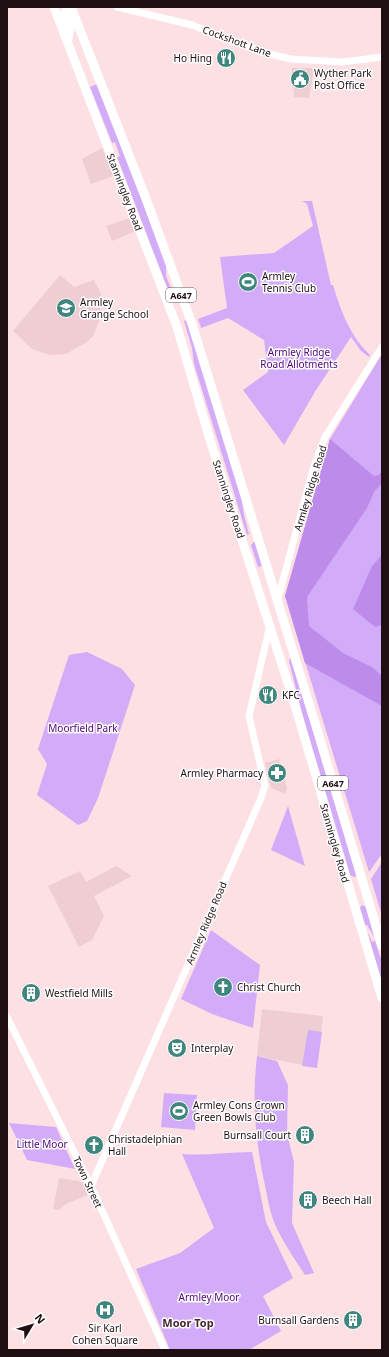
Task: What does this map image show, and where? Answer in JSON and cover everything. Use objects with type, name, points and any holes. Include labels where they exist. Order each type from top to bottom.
[{"type":"main road","name":"Stanningley Road","points":[[54,7],[176,318],[184,352],[211,443],[276,643],[382,998]]},
{"type":"main road","points":[[67,7],[65,14],[70,27],[68,41]]},
{"type":"main road","name":"Stanningley Road","points":[[71,7],[90,59],[145,196],[170,266],[246,501],[382,946]]},
{"type":"main road","points":[[80,75],[88,70],[90,59]]},
{"type":"main road","points":[[176,318],[175,306],[182,303]]},
{"type":"main road","points":[[243,541],[251,538],[252,535],[245,514],[246,501]]},
{"type":"main road","points":[[270,625],[266,604],[268,595],[273,589]]},
{"type":"main road","points":[[276,643],[282,620]]},
{"type":"main road","points":[[348,888],[356,883],[363,884]]},
{"type":"main road","points":[[352,901],[360,900],[366,896]]},
{"type":"street","name":"Cockshott Lane","points":[[117,7],[192,25],[246,47],[285,58],[343,62],[382,58]]},
{"type":"street","name":"Armley Ridge Road","points":[[277,602],[314,466],[325,437],[382,347]]},
{"type":"street","name":"Armley Ridge Road","points":[[273,589],[285,571]]},
{"type":"street","name":"Armley Ridge Road","points":[[91,1186],[261,798],[264,786],[249,716],[270,625]]},
{"type":"street","points":[[263,651],[267,647],[276,643]]},
{"type":"street","name":"Town Street","points":[[7,1017],[91,1186],[164,1350]]},
{"type":"shaded area","points":[[292,68],[314,68],[309,98],[294,97]]},
{"type":"shaded area","points":[[102,148],[114,176],[91,184],[82,159]]},
{"type":"shaded area","points":[[129,218],[134,232],[112,241],[106,226]]},
{"type":"shaded area","name":"Armley Grange School","points":[[60,275],[74,287],[94,280],[101,294],[101,316],[93,336],[87,342],[66,354],[50,355],[32,349],[13,331]]},
{"type":"shaded area","points":[[330,439],[374,476],[379,475],[382,471],[382,483],[374,492],[367,508],[307,597],[309,626],[343,653],[372,667],[382,676],[382,706],[305,663],[285,596]]},
{"type":"shaded area","points":[[382,555],[382,625],[375,627],[353,609],[372,566]]},
{"type":"shaded area","points":[[279,759],[287,788],[285,794],[271,788],[265,763]]},
{"type":"shaded area","points":[[116,866],[132,876],[94,896],[104,916],[92,940],[79,947],[48,886],[80,871],[86,882]]},
{"type":"shaded area","points":[[262,1009],[323,1016],[317,1068],[257,1056]]},
{"type":"shaded area","points":[[59,1178],[84,1182],[90,1194],[66,1204],[59,1210],[53,1209]]},
{"type":"green space","points":[[97,84],[166,263],[166,276],[175,298],[172,300],[117,157],[120,156],[115,142],[112,143],[90,87]]},
{"type":"green space","name":"Armley Ridge Road Allotments","points":[[302,201],[312,201],[331,285],[333,285],[347,323],[357,340],[370,355],[369,357],[361,351],[351,337],[316,390],[284,445],[243,390],[268,372],[264,340],[228,318],[201,328],[198,319],[227,308],[220,257],[274,253],[313,226],[307,204]]},
{"type":"green space","points":[[187,320],[241,495],[249,534],[247,535],[194,364],[192,348],[184,321]]},
{"type":"green space","points":[[382,354],[382,854],[369,872],[285,596],[330,439]]},
{"type":"green space","points":[[255,541],[262,566],[258,567],[251,545]]},
{"type":"green space","name":"Moorfield Park","points":[[87,652],[122,669],[135,685],[98,798],[87,821],[78,825],[37,795],[47,764],[38,749],[69,655]]},
{"type":"green space","points":[[291,656],[357,875],[354,877],[349,875],[306,729],[289,661]]},
{"type":"green space","points":[[288,806],[305,866],[271,850]]},
{"type":"green space","points":[[382,862],[382,916],[371,879]]},
{"type":"green space","points":[[362,905],[366,907],[374,937],[367,925],[365,925],[360,908]]},
{"type":"green space","points":[[211,930],[260,965],[253,1028],[212,1014],[181,999]]},
{"type":"green space","points":[[367,931],[372,942],[375,941],[382,962],[382,983]]},
{"type":"green space","points":[[308,1030],[322,1032],[317,1068],[302,1066]]},
{"type":"green space","points":[[257,1056],[277,1061],[288,1085],[287,1134],[294,1162],[292,1223],[314,1273],[305,1275],[288,1249],[274,1222],[268,1202],[261,1165],[255,1118],[255,1072]]},
{"type":"green space","name":"Armley Cons Crown Green Bowls Club","points":[[164,1093],[197,1095],[195,1130],[161,1127]]},
{"type":"green space","name":"Little Moor","points":[[9,1123],[56,1127],[75,1169],[27,1160]]},
{"type":"green space","name":"Armley Moor","points":[[252,1152],[266,1222],[293,1278],[263,1296],[281,1331],[249,1350],[170,1350],[136,1269],[180,1253],[214,1228],[182,1154],[199,1155]]},
{"type":"place","name":"Ho Hing","points":[[226,58]]},
{"type":"place","name":"Wyther Park Post Office","points":[[300,79]]},
{"type":"place","name":"Armley Tennis Club","points":[[248,282]]},
{"type":"place","name":"Armley Grange School","points":[[66,308]]},
{"type":"place","name":"KFC","points":[[268,695]]},
{"type":"place","name":"Armley Pharmacy","points":[[277,773]]},
{"type":"place","name":"Christ Church","points":[[223,987]]},
{"type":"place","name":"Westfield Mills","points":[[31,993]]},
{"type":"place","name":"Interplay","points":[[177,1048]]},
{"type":"place","name":"Armley Cons Crown Green Bowls Club","points":[[179,1111]]},
{"type":"place","name":"Burnsall Court","points":[[305,1135]]},
{"type":"place","name":"Christadelphian Hall","points":[[94,1145]]},
{"type":"place","name":"Beech Hall","points":[[308,1200]]},
{"type":"place","name":"Sir Karl Cohen Square","points":[[105,1310]]},
{"type":"place","name":"Burnsall Gardens","points":[[353,1320]]},
{"type":"district","name":"Moor Top","points":[[188,1322]]}]
